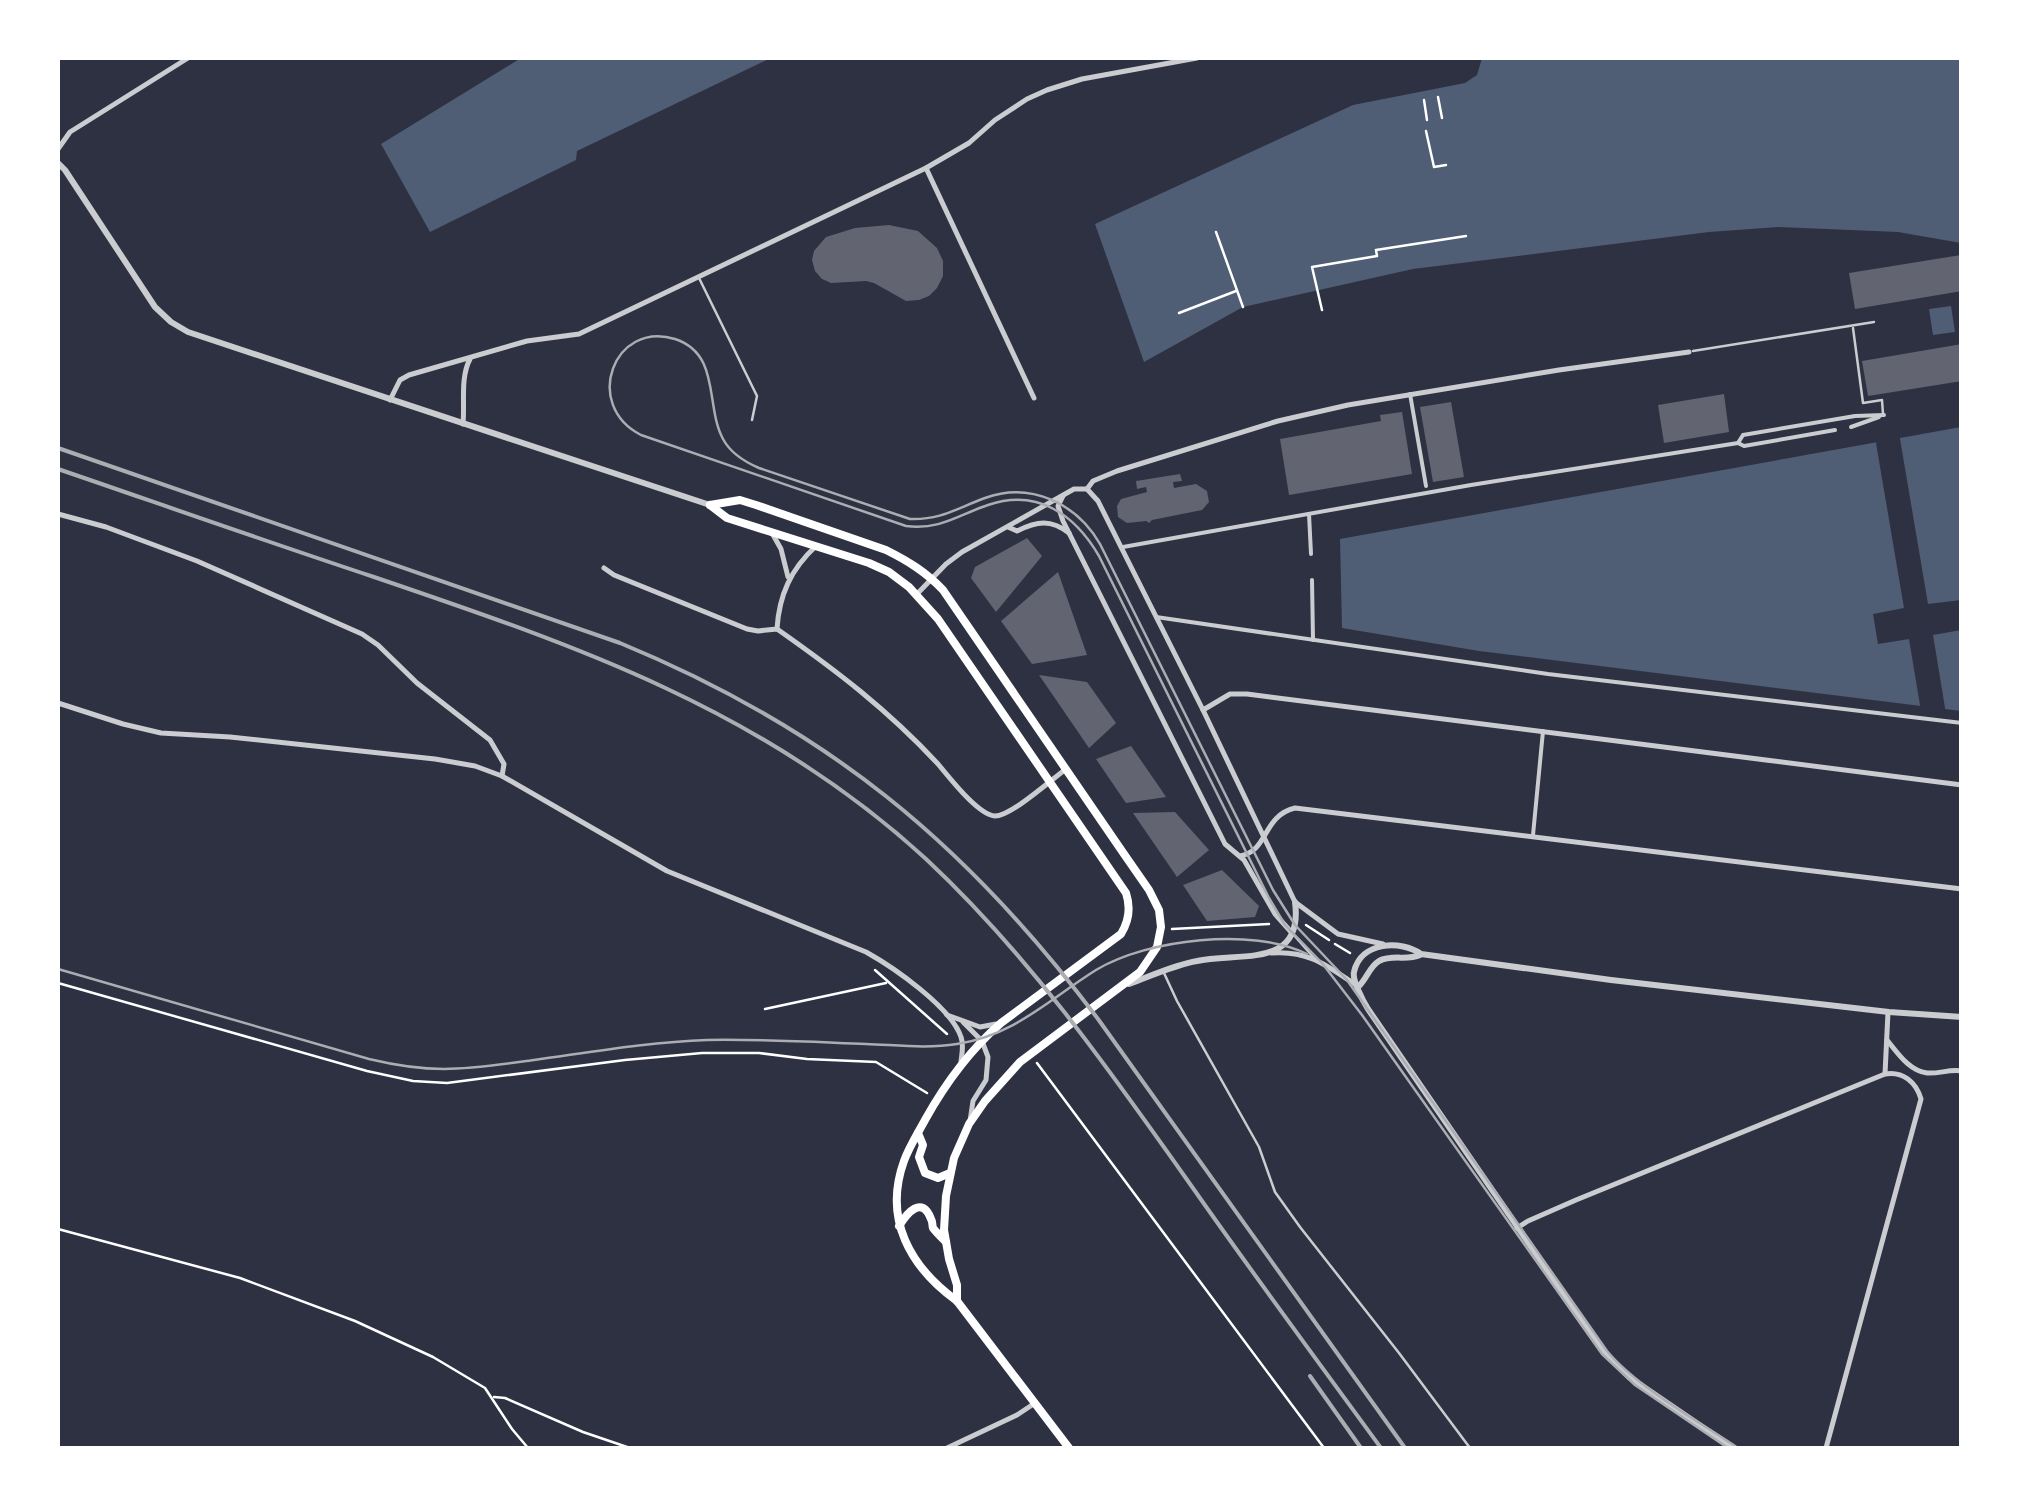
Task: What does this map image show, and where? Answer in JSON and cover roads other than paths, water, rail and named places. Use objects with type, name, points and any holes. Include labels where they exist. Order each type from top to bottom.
[{"type":"main road","points":[[710,505],[740,500],[756,505],[886,550],[932,578],[1149,890],[1158,910],[1160,938],[1154,955],[1140,972],[1030,1054],[1005,1078],[969,1124],[954,1158],[946,1196],[944,1230],[957,1301]]},
{"type":"main road","points":[[710,505],[727,518],[880,568],[917,594],[950,634],[1126,893],[1128,920],[1116,938],[1001,1023],[960,1066],[904,1160],[897,1189],[896,1211],[905,1242],[934,1284],[957,1301],[1069,1448]]},
{"type":"main road","points":[[918,1133],[923,1144],[919,1157],[925,1173],[938,1178],[951,1172]]},
{"type":"main road","points":[[900,1226],[909,1211],[924,1210],[934,1230],[946,1242]]},
{"type":"street","points":[[58,149],[70,132],[188,58]]},
{"type":"street","points":[[390,400],[395,387],[406,376],[527,341],[580,334],[926,168],[970,143],[1004,114],[1046,90],[1082,79],[1197,58]]},
{"type":"street","points":[[58,163],[155,307],[171,322],[196,335],[710,505]]},
{"type":"street","points":[[926,168],[1034,398]]},
{"type":"street","points":[[1087,490],[1093,481],[1117,471],[1278,421],[1410,394],[1689,352]]},
{"type":"street","points":[[463,424],[464,378],[470,359]]},
{"type":"street","points":[[1410,394],[1426,486]]},
{"type":"street","points":[[1851,427],[1884,415]]},
{"type":"street","points":[[1738,443],[1743,436],[1855,416],[1884,415]]},
{"type":"street","points":[[1121,547],[1454,488],[1834,430]]},
{"type":"street","points":[[917,594],[962,552],[1065,494],[1080,488],[1098,501],[1295,902],[1292,933],[1282,947],[1269,953]]},
{"type":"street","points":[[1065,494],[1058,506],[1063,521],[1225,844],[1250,868],[1276,914],[1292,933]]},
{"type":"street","points":[[58,514],[197,561],[362,634],[490,740],[504,764],[502,776]]},
{"type":"street","points":[[1310,514],[1311,554]]},
{"type":"street","points":[[1008,527],[1017,531],[1048,522],[1064,529],[1075,541]]},
{"type":"street","points":[[772,533],[789,578]]},
{"type":"street","points":[[777,629],[789,578],[816,546]]},
{"type":"street","points":[[604,568],[737,625],[758,631],[777,629],[857,686],[988,814],[1009,811],[1066,770]]},
{"type":"street","points":[[1312,580],[1312,640]]},
{"type":"street","points":[[1156,616],[1548,674],[1962,723]]},
{"type":"street","points":[[1203,710],[1230,694],[1247,694],[1962,784]]},
{"type":"street","points":[[58,703],[162,733],[230,736],[418,757],[474,766],[502,776],[667,871],[866,952],[902,973],[947,1015],[962,1038],[960,1066]]},
{"type":"street","points":[[1532,837],[1542,731]]},
{"type":"street","points":[[1240,856],[1254,852],[1278,814],[1294,808],[1962,889]]},
{"type":"street","points":[[1295,902],[1338,934],[1413,948],[1422,954],[1611,980],[1962,1017]]},
{"type":"street","points":[[1383,944],[1356,966],[1354,978],[1364,1002],[1517,1228],[1613,1362],[1734,1448]]},
{"type":"street","points":[[1122,986],[1202,960],[1292,952],[1315,958],[1358,987]]},
{"type":"street","points":[[1358,987],[1380,961],[1422,954]]},
{"type":"street","points":[[1885,1074],[1888,1012]]},
{"type":"street","points":[[947,1015],[980,1028],[1001,1023]]},
{"type":"street","points":[[963,1022],[982,1041],[988,1057],[984,1087],[974,1102],[969,1124]]},
{"type":"street","points":[[1887,1040],[1920,1071],[1962,1072]]},
{"type":"street","points":[[1517,1228],[1576,1200],[1885,1074],[1894,1073],[1909,1080],[1921,1099],[1826,1448]]},
{"type":"street","points":[[947,1448],[1035,1403]]},
{"type":"lane","points":[[698,277],[756,396],[752,420]]},
{"type":"lane","points":[[1689,352],[1874,322]]},
{"type":"lane","points":[[1852,326],[1863,402],[1882,400],[1884,415]]},
{"type":"lane","points":[[1292,933],[1315,958]]},
{"type":"lane","points":[[1164,971],[1176,1001],[1258,1147],[1275,1192],[1470,1448]]},
{"type":"water","points":[[521,58],[771,58],[577,151],[576,160],[430,232],[381,144]]},
{"type":"water","points":[[1482,58],[1961,58],[1961,243],[1898,232],[1778,227],[1413,269],[1243,307],[1144,362],[1095,224],[1353,105],[1465,83],[1477,75]]},
{"type":"water","points":[[1951,306],[1955,332],[1933,335],[1929,309]]},
{"type":"water","points":[[1961,427],[1961,711],[1479,651],[1342,628],[1340,539]]},
{"type":"tram line","points":[[1728,1448],[1635,1385],[1602,1354],[1362,1015],[1322,963],[1285,925],[1099,556],[1079,528],[1053,509],[1023,500],[988,505],[939,524],[906,526],[641,435],[623,421],[613,405],[610,386],[622,353],[636,342],[654,336],[690,346],[706,369],[723,439],[739,457],[759,468],[910,519],[940,515],[1002,493],[1019,492],[1051,500],[1079,518],[1100,544],[1273,890],[1295,925],[1347,980],[1607,1351],[1651,1390],[1738,1448]]},
{"type":"tram line","points":[[58,969],[369,1059],[444,1069],[707,1040],[957,1044],[1014,1025],[1096,970],[1143,951],[1171,944],[1230,939],[1285,946],[1307,954]]},
{"type":"railway","points":[[58,448],[620,643],[763,713],[886,796],[943,845],[1048,956],[1098,1019],[1405,1448]]},
{"type":"railway","points":[[58,469],[595,657],[734,722],[864,807],[926,859],[1036,977],[1102,1061],[1381,1448]]},
{"type":"railway","points":[[1310,1376],[1361,1448]]}]
